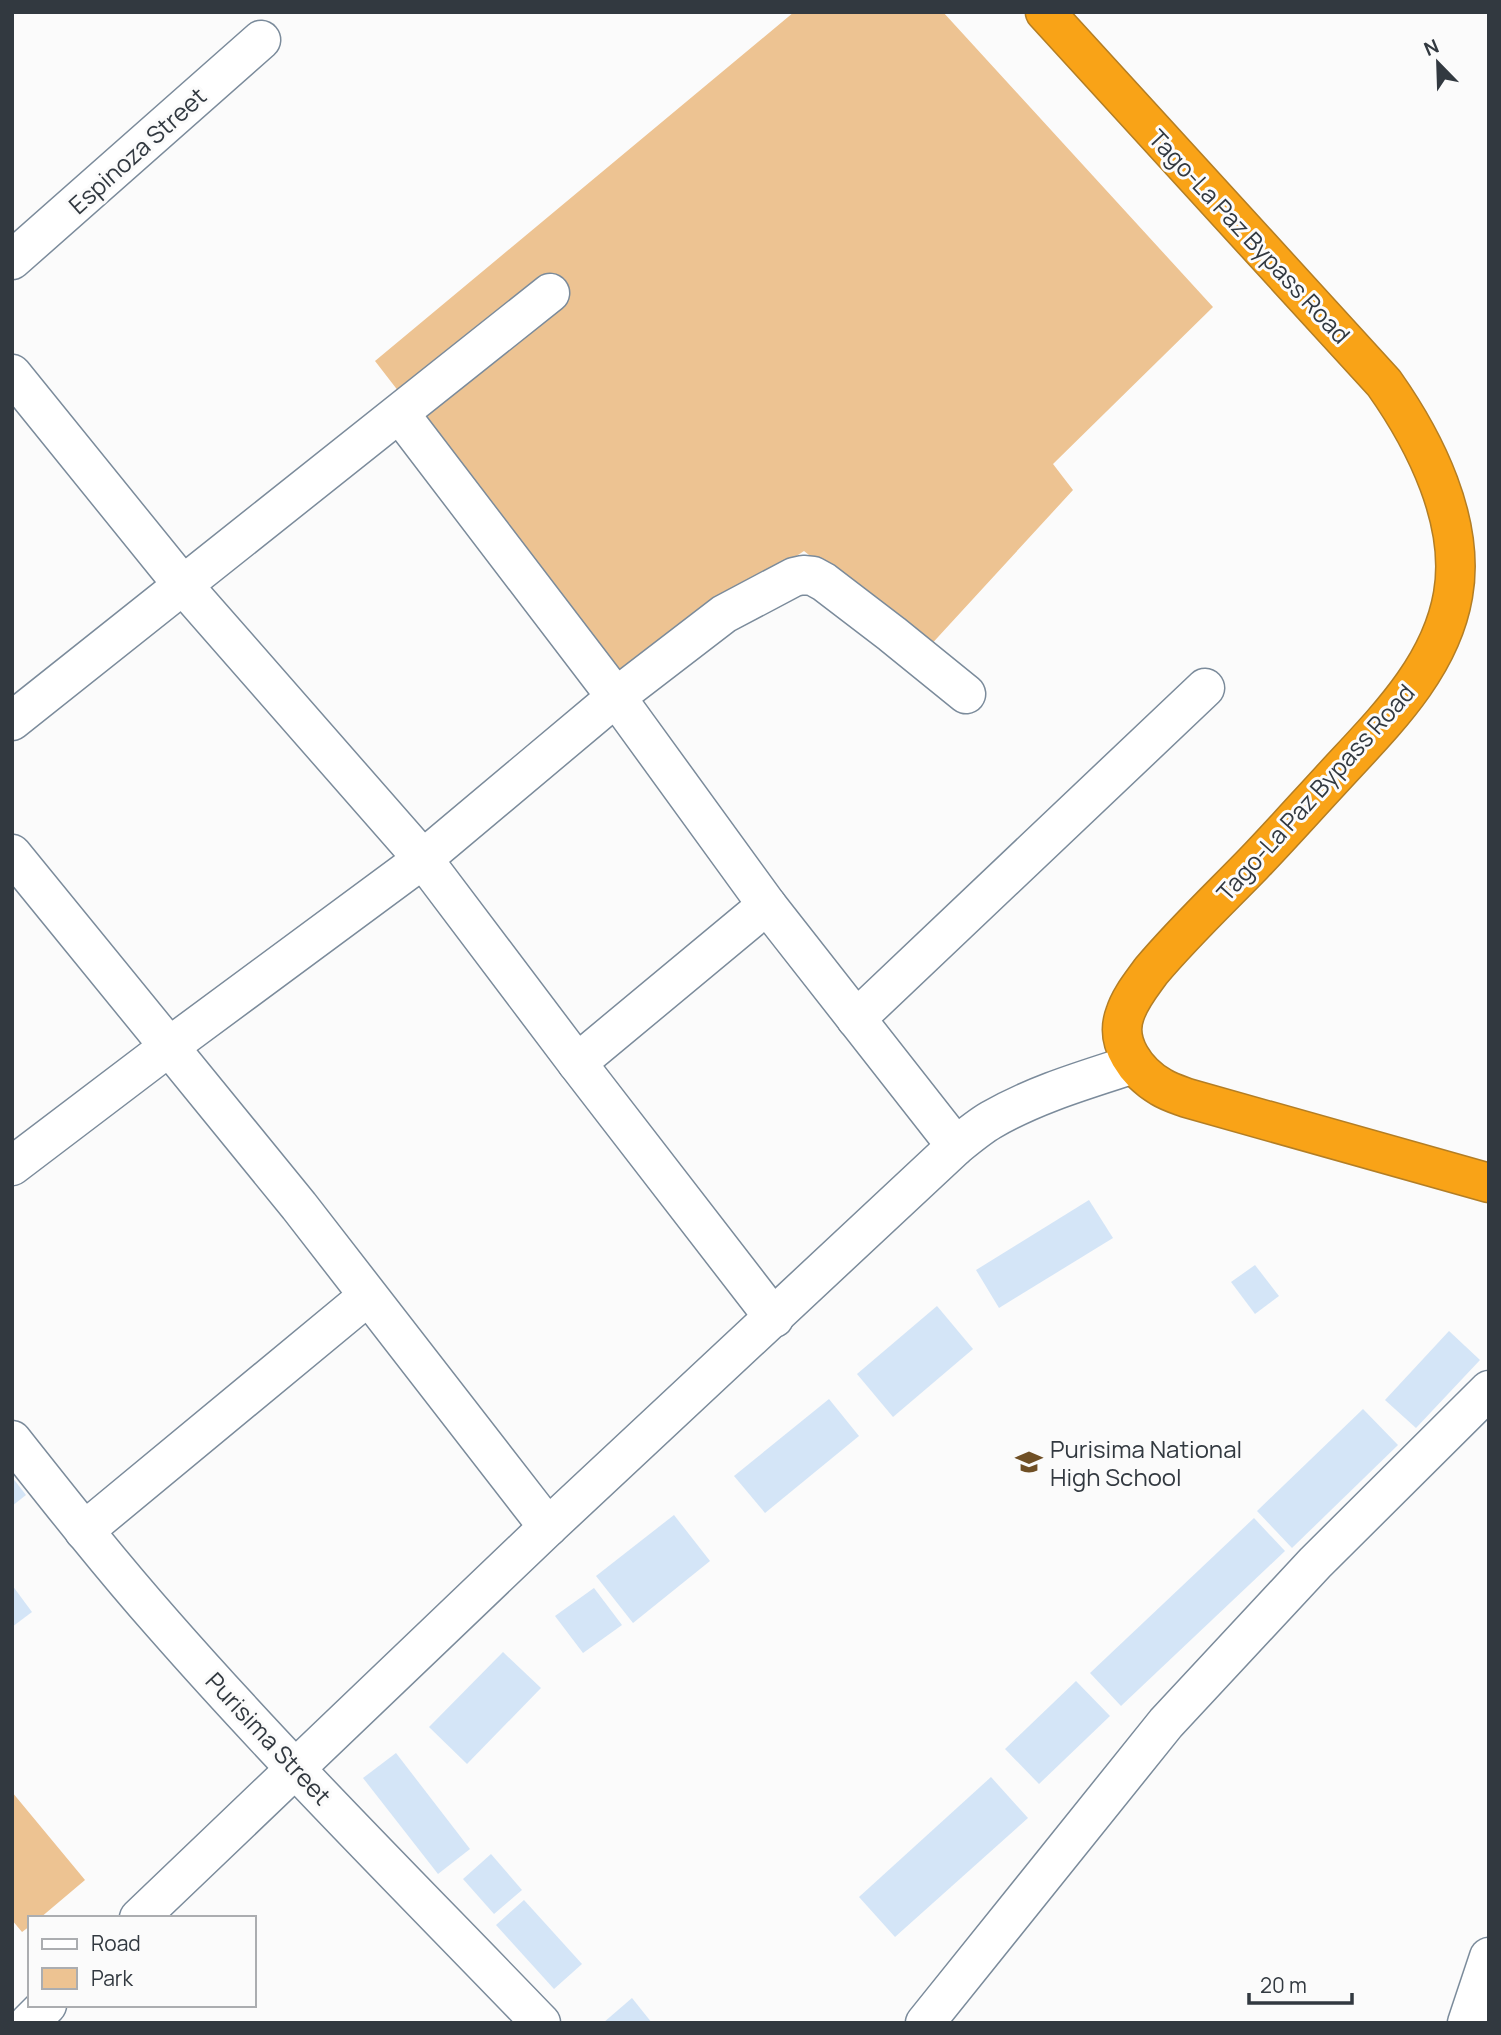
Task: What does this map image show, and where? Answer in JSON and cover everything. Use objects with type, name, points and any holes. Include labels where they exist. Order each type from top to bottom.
[{"type":"highway","name":"Tago-La Paz Bypass Road","points":[[1045,12],[1384,383],[1403,410],[1429,462],[1450,520],[1456,560],[1453,594],[1444,631],[1419,677],[1380,726],[1255,862],[1170,949],[1132,996],[1123,1016],[1125,1049],[1146,1076],[1162,1088],[1187,1098],[1489,1183]]},
{"type":"street","name":"Espinoza Street","points":[[12,260],[261,40]]},
{"type":"street","points":[[12,721],[550,293]]},
{"type":"street","points":[[12,374],[182,584],[423,859],[774,1318]]},
{"type":"street","points":[[400,414],[616,697],[767,905],[956,1146]]},
{"type":"street","points":[[12,1166],[423,859],[616,697],[724,614],[783,581],[803,575],[813,576],[824,582],[965,694]]},
{"type":"street","points":[[856,1019],[1205,688]]},
{"type":"street","points":[[12,854],[299,1206],[548,1527]]},
{"type":"street","points":[[577,1063],[767,905]]},
{"type":"street","points":[[141,1916],[548,1527],[956,1146],[989,1121],[1021,1104],[1135,1064]]},
{"type":"street","points":[[84,1531],[368,1296]]},
{"type":"street","points":[[925,2023],[1166,1723],[1315,1563],[1489,1390]]},
{"type":"street","name":"Purisima Street","points":[[12,1440],[163,1625],[295,1768],[541,2023]]},
{"type":"street","points":[[1467,2023],[1489,1957]]},
{"type":"street","points":[[29,2023],[45,2007]]},
{"type":"green space","points":[[794,12],[943,12],[1213,307],[1053,464],[1073,490],[927,649],[804,551],[618,675],[375,361]]},
{"type":"green space","points":[[12,1792],[85,1880],[42,1916],[28,1916],[28,1928],[22,1932],[12,1920]]},
{"type":"building","points":[[1089,1200],[1113,1238],[999,1308],[976,1270]]},
{"type":"building","points":[[1255,1265],[1279,1296],[1255,1314],[1231,1282]]},
{"type":"building","points":[[937,1306],[973,1349],[893,1417],[857,1374]]},
{"type":"building","points":[[1449,1331],[1480,1360],[1416,1428],[1385,1400]]},
{"type":"building","points":[[829,1399],[859,1436],[765,1513],[734,1476]]},
{"type":"building","points":[[1363,1409],[1398,1445],[1292,1548],[1257,1511]]},
{"type":"building","points":[[12,1477],[26,1495],[12,1506]]},
{"type":"building","points":[[674,1515],[710,1561],[633,1623],[596,1576]]},
{"type":"building","points":[[1254,1518],[1285,1551],[1121,1706],[1090,1673]]},
{"type":"building","points":[[12,1585],[32,1612],[12,1627]]},
{"type":"building","points":[[594,1588],[622,1625],[583,1653],[555,1616]]},
{"type":"building","points":[[503,1652],[541,1688],[467,1764],[429,1727]]},
{"type":"building","points":[[1076,1681],[1110,1716],[1039,1784],[1005,1749]]},
{"type":"building","points":[[396,1753],[470,1849],[438,1874],[363,1778]]},
{"type":"building","points":[[991,1777],[1028,1818],[895,1937],[859,1897]]},
{"type":"building","points":[[491,1854],[522,1890],[494,1914],[463,1879]]},
{"type":"building","points":[[524,1900],[582,1964],[554,1989],[496,1925]]},
{"type":"building","points":[[632,1998],[652,2023],[603,2023]]},
{"type":"place","name":"Purisima National High School","points":[[1029,1462]]}]
